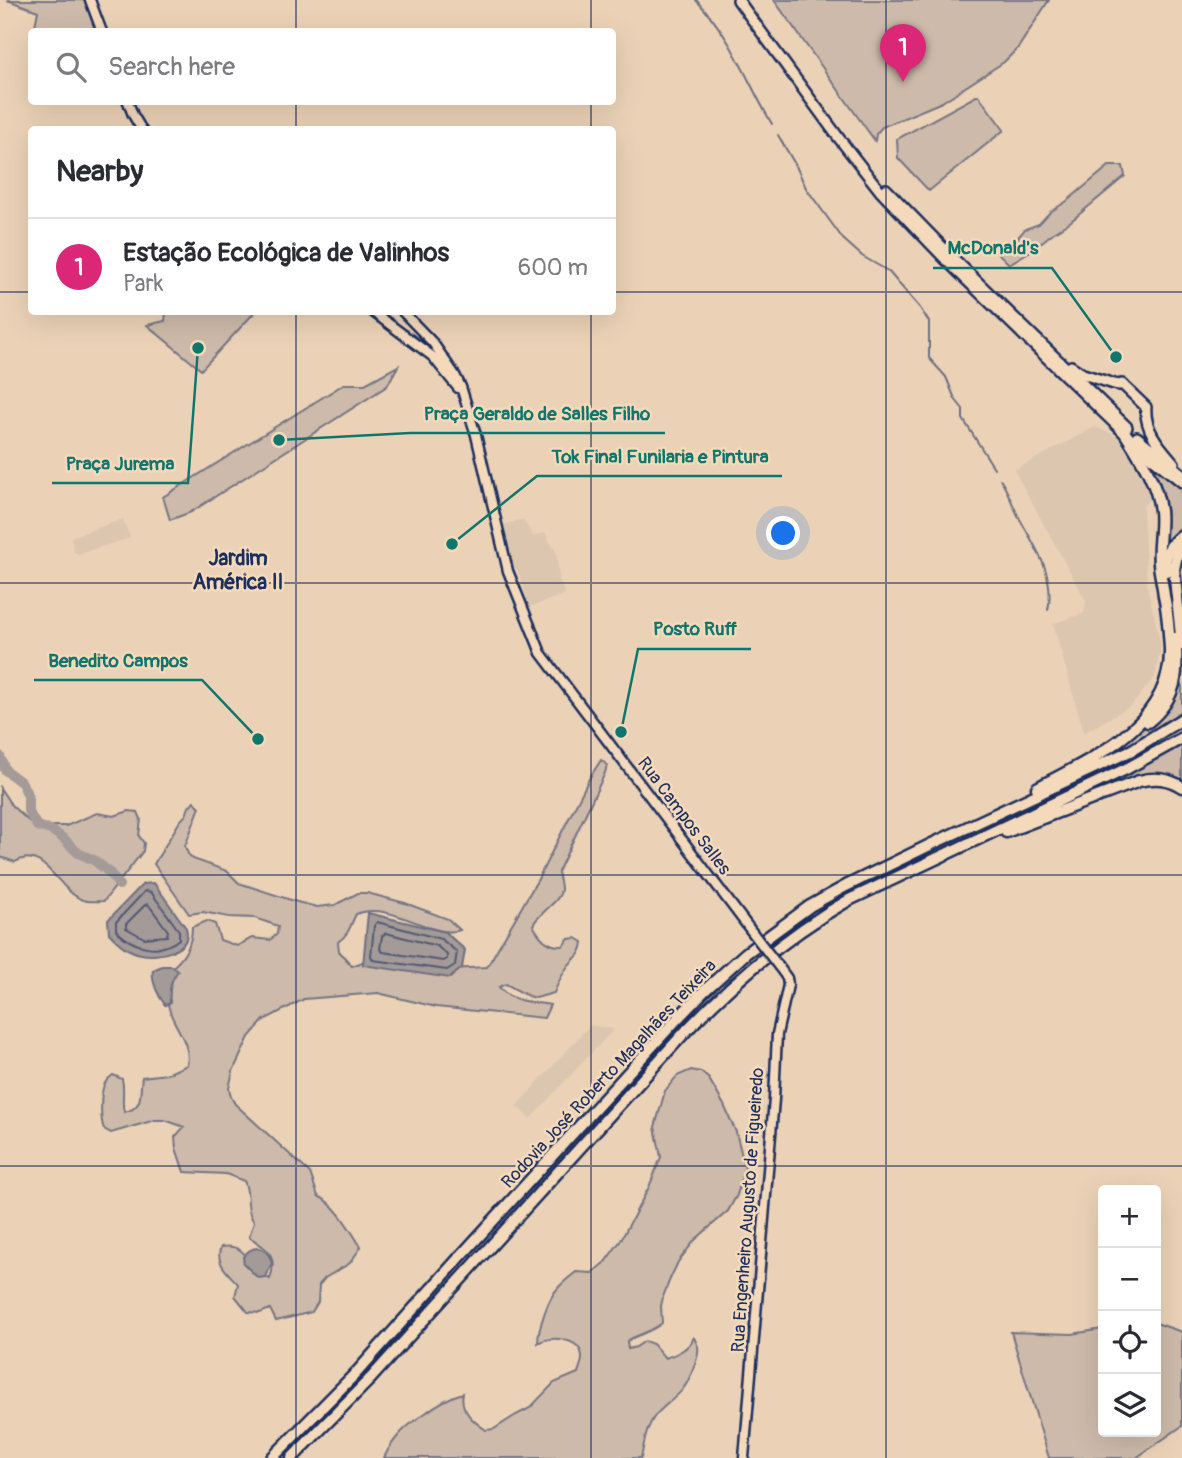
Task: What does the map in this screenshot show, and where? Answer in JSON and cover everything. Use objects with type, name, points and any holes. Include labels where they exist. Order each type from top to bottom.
[{"type":"highway","points":[[1101,752],[1149,713],[1163,689],[1170,659],[1167,613],[1158,563],[1158,501],[1146,466],[1125,433]]},
{"type":"highway","points":[[932,844],[1122,741],[1152,719],[1166,704],[1174,687],[1178,664],[1165,565],[1168,549],[1182,535]]},
{"type":"highway","points":[[1182,548],[1177,555],[1174,569],[1182,646]]},
{"type":"highway","name":"Rodovia José Roberto Magalhães Teixeira","points":[[272,1458],[359,1371],[704,991],[746,953],[794,916],[846,886],[1132,750],[1182,719]]},
{"type":"highway","name":"Rodovia José Roberto Magalhães Teixeira","points":[[292,1458],[365,1385],[686,1031],[774,950],[849,900],[1119,772],[1182,738]]},
{"type":"highway","points":[[940,856],[1139,781],[1165,779],[1182,787]]},
{"type":"main road","points":[[90,0],[100,28]]},
{"type":"main road","points":[[738,0],[881,192],[949,263],[1142,450],[1182,482]]},
{"type":"main road","points":[[744,0],[885,188],[1138,438],[1182,473]]},
{"type":"main road","points":[[129,105],[140,126]]},
{"type":"main road","points":[[377,315],[432,356],[464,396]]},
{"type":"main road","points":[[406,315],[416,332],[408,338]]},
{"type":"main road","name":"Rua Campos Salles","points":[[407,315],[433,343],[458,380],[476,435],[508,571],[539,649],[779,967]]},
{"type":"main road","points":[[416,345],[423,339],[433,343]]},
{"type":"main road","points":[[1039,342],[1083,374],[1122,384],[1146,407],[1148,428],[1182,473]]},
{"type":"main road","points":[[439,364],[441,354]]},
{"type":"main road","name":"Rua Engenheiro Augusto de Figueiredo","points":[[744,1458],[773,1112],[776,1041],[788,985],[787,978],[779,967]]},
{"type":"shaded area","points":[[7,0],[86,0],[96,28],[35,28],[38,11]]},
{"type":"shaded area","points":[[774,0],[1049,0],[1018,48],[1004,62],[942,102],[882,127],[876,134],[875,141]]},
{"type":"shaded area","points":[[978,95],[1004,130],[929,191],[898,158],[897,139]]},
{"type":"shaded area","points":[[1109,166],[1123,166],[1125,176],[1070,222],[1009,264],[996,251],[1004,242],[1015,241],[1025,229],[1039,224],[1050,212]]},
{"type":"shaded area","points":[[166,315],[252,315],[201,370],[147,325],[165,321]]},
{"type":"shaded area","points":[[398,366],[387,386],[191,512],[170,520],[163,497],[344,384],[365,384]]},
{"type":"shaded area","points":[[1095,427],[1117,436],[1142,466],[1154,494],[1143,507],[1147,585],[1161,646],[1155,677],[1132,705],[1084,733],[1053,624],[1084,613],[1086,601],[1014,470]]},
{"type":"shaded area","points":[[1150,463],[1182,488],[1182,530],[1162,558],[1149,466]]},
{"type":"shaded area","points":[[123,519],[130,538],[78,554],[74,552],[71,537]]},
{"type":"shaded area","points":[[523,519],[533,536],[545,533],[557,554],[559,579],[565,594],[534,606],[530,606],[518,572],[513,566],[503,525]]},
{"type":"shaded area","points":[[1180,652],[1182,711],[1128,745],[1088,764],[1149,725],[1164,711]]},
{"type":"shaded area","points":[[1182,723],[1181,734],[1156,750],[873,885],[762,955],[385,1359],[288,1458],[277,1458],[672,1030],[706,995],[790,923],[845,890]]},
{"type":"shaded area","points":[[1182,743],[1182,783],[1167,777],[1077,802],[1074,800],[1112,782],[1111,780]]},
{"type":"shaded area","points":[[601,760],[607,765],[605,773],[558,872],[560,894],[533,925],[549,943],[563,946],[568,939],[576,938],[583,942],[581,950],[564,972],[554,993],[536,998],[506,984],[499,987],[510,996],[550,1005],[544,1018],[436,1007],[378,993],[304,999],[264,1020],[249,1037],[233,1071],[229,1088],[231,1097],[235,1104],[310,1173],[318,1196],[336,1211],[361,1247],[350,1263],[325,1278],[319,1285],[318,1302],[312,1312],[276,1321],[270,1309],[260,1313],[248,1312],[235,1296],[238,1284],[219,1258],[221,1247],[238,1249],[256,1270],[270,1279],[273,1264],[270,1254],[249,1237],[254,1222],[249,1212],[244,1181],[226,1174],[184,1172],[175,1137],[184,1127],[165,1120],[155,1120],[111,1133],[104,1129],[102,1119],[103,1087],[113,1075],[122,1079],[124,1112],[131,1110],[138,1103],[142,1077],[167,1074],[187,1065],[186,1047],[170,1013],[167,989],[169,970],[186,951],[191,940],[192,927],[207,921],[215,924],[220,940],[237,946],[252,938],[270,940],[277,934],[278,926],[255,918],[203,912],[189,914],[154,864],[180,821],[194,801],[200,807],[185,846],[188,854],[193,859],[227,871],[239,883],[317,907],[335,905],[358,893],[367,893],[448,919],[460,930],[437,930],[384,912],[356,914],[347,932],[338,942],[339,951],[352,966],[379,952],[451,969],[487,967],[538,879]]},
{"type":"shaded area","points":[[0,788],[12,806],[31,823],[41,826],[66,826],[97,813],[114,816],[129,811],[138,812],[143,851],[104,901],[80,899],[42,863],[25,858],[15,862],[0,857]]},
{"type":"shaded area","points":[[590,1025],[614,1029],[530,1119],[516,1106]]},
{"type":"shaded area","points":[[691,1070],[701,1072],[709,1079],[724,1105],[736,1132],[745,1168],[737,1195],[728,1211],[695,1240],[678,1262],[663,1297],[662,1323],[627,1341],[628,1349],[645,1341],[653,1344],[665,1358],[686,1348],[694,1337],[698,1347],[696,1362],[685,1385],[652,1421],[641,1458],[384,1458],[396,1438],[406,1428],[433,1407],[452,1397],[463,1393],[463,1405],[468,1415],[486,1430],[494,1429],[530,1408],[554,1383],[578,1373],[582,1356],[576,1345],[557,1339],[538,1343],[544,1314],[554,1293],[562,1284],[576,1272],[592,1273],[605,1262],[621,1240],[649,1187],[661,1157],[655,1127],[665,1091],[677,1076]]},
{"type":"shaded area","points":[[1161,1325],[1182,1332],[1182,1426],[1136,1458],[1049,1458],[1011,1332],[1072,1334],[1098,1330],[1098,1437],[1161,1437]]},
{"type":"water","points":[[154,883],[186,928],[187,936],[179,947],[165,954],[136,953],[109,933],[108,920],[143,884]]},
{"type":"water","points":[[368,913],[445,932],[465,950],[462,968],[450,978],[363,965]]},
{"type":"water","points":[[172,966],[178,971],[171,986],[170,1003],[165,1005],[153,979],[153,970]]},
{"type":"water","points":[[259,1248],[267,1253],[272,1263],[265,1277],[258,1278],[244,1264],[243,1257],[250,1250]]},
{"type":"waterway","points":[[696,0],[720,29],[772,124]]},
{"type":"waterway","points":[[778,135],[806,188],[843,239],[862,256],[888,271],[920,308],[929,322],[929,358],[946,377],[955,399],[963,409],[963,419],[994,468]]},
{"type":"waterway","points":[[1000,479],[1044,565],[1049,586],[1048,610]]},
{"type":"waterway","points":[[0,756],[5,770],[22,783],[28,796],[28,811],[37,826],[51,830],[78,853],[94,860],[109,872],[119,885]]},
{"type":"place","name":"Estação Ecológica de Valinhos","points":[[903,82]]},
{"type":"place","name":"Praça Jurema","points":[[198,348]]},
{"type":"place","name":"McDonald's","points":[[1116,357]]},
{"type":"place","name":"Praça Geraldo de Salles Filho","points":[[279,440]]},
{"type":"place","name":"Tok Final Funilaria e Pintura","points":[[452,544]]},
{"type":"place","name":"Posto Ruff","points":[[621,732]]},
{"type":"place","name":"Benedito Campos","points":[[258,739]]},
{"type":"district","name":"Jardim América II","points":[[238,570]]}]
